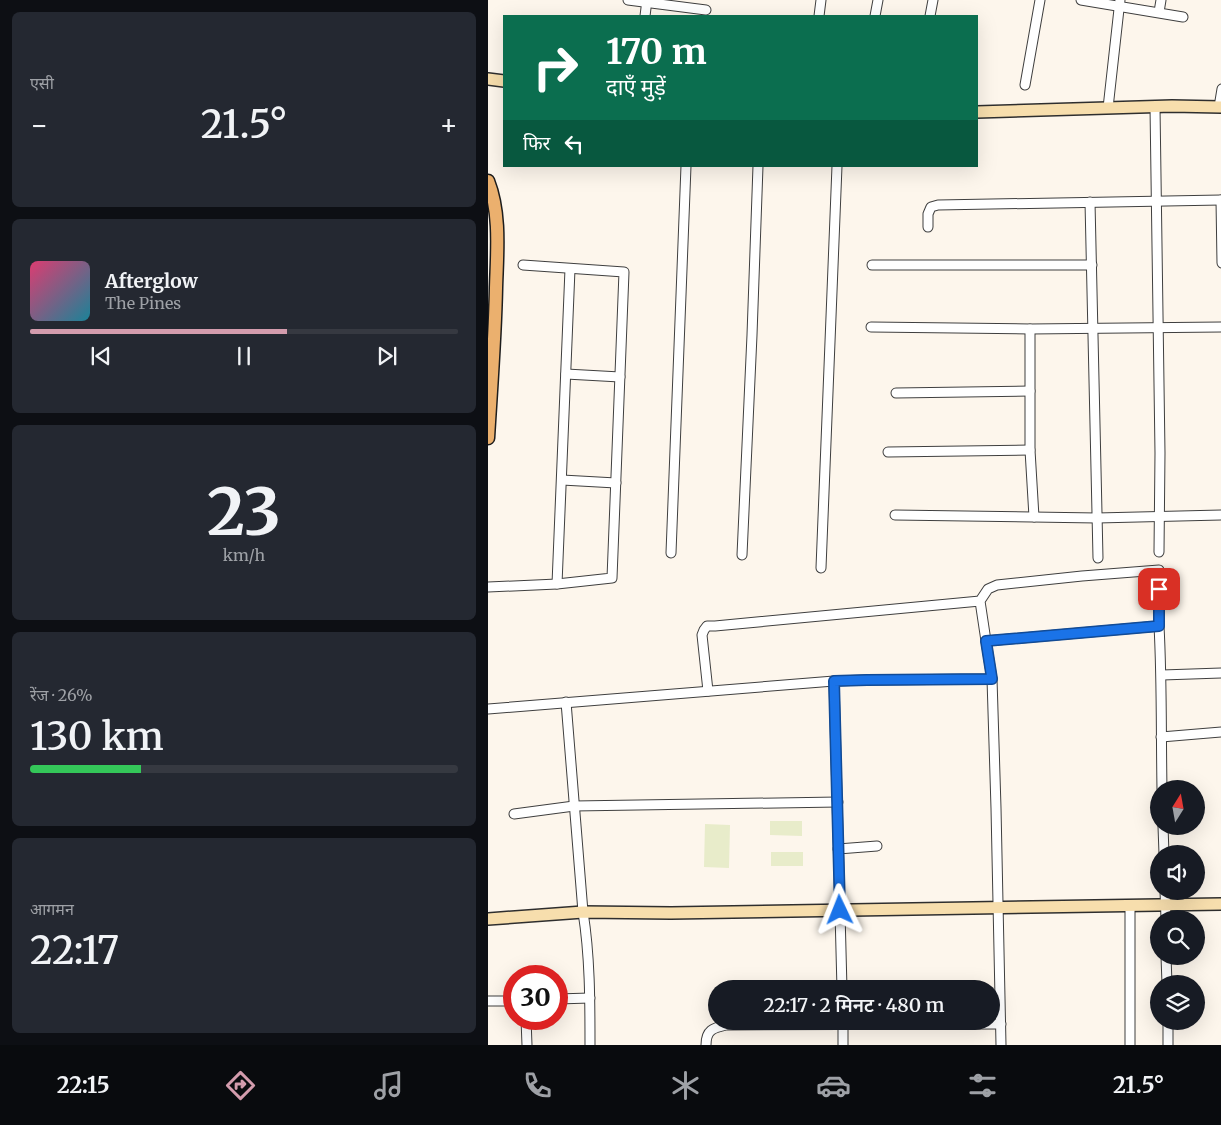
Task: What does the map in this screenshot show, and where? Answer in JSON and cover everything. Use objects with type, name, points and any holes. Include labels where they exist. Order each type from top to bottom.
[{"type":"main road","points":[[488,181],[493,197],[498,250],[488,438]]},
{"type":"street","points":[[628,0],[706,10]]},
{"type":"street","points":[[818,15],[821,0]]},
{"type":"street","points":[[875,15],[878,0]]},
{"type":"street","points":[[930,15],[933,0]]},
{"type":"street","points":[[1025,85],[1040,0]]},
{"type":"street","points":[[1081,0],[1120,3],[1183,17]]},
{"type":"street","points":[[1158,12],[1161,0]]},
{"type":"street","points":[[645,15],[647,1]]},
{"type":"street","points":[[1108,108],[1120,3]]},
{"type":"street","points":[[488,79],[503,81]]},
{"type":"street","points":[[978,112],[1220,107],[1222,89]]},
{"type":"street","points":[[1155,107],[1160,453],[1159,552]]},
{"type":"street","points":[[671,554],[686,167]]},
{"type":"street","points":[[742,555],[758,167]]},
{"type":"street","points":[[821,568],[837,167]]},
{"type":"street","points":[[928,227],[929,210],[938,204],[1221,200],[1222,263]]},
{"type":"street","points":[[1090,202],[1098,558]]},
{"type":"street","points":[[488,587],[557,584],[612,578],[624,272],[523,265]]},
{"type":"street","points":[[872,265],[1092,265]]},
{"type":"street","points":[[557,584],[570,269]]},
{"type":"street","points":[[871,327],[1030,329],[1222,327]]},
{"type":"street","points":[[1030,329],[1030,450],[1034,517]]},
{"type":"street","points":[[566,374],[620,377]]},
{"type":"street","points":[[896,393],[1030,391]]},
{"type":"street","points":[[888,452],[1030,450]]},
{"type":"street","points":[[562,480],[616,483]]},
{"type":"street","points":[[895,515],[1097,518],[1222,516]]},
{"type":"street","points":[[1001,1045],[992,679],[980,601],[988,589],[997,585],[1159,570],[1159,626],[1162,674],[1162,780]]},
{"type":"street","points":[[708,691],[702,635],[707,626],[980,601]]},
{"type":"street","points":[[986,641],[1159,626]]},
{"type":"street","points":[[1162,674],[1222,673]]},
{"type":"street","points":[[488,709],[834,681],[992,679]]},
{"type":"street","points":[[834,681],[842,980]]},
{"type":"street","points":[[566,702],[586,929],[590,998],[590,1045]]},
{"type":"street","points":[[1161,737],[1222,732]]},
{"type":"street","points":[[514,814],[574,806],[838,802]]},
{"type":"street","points":[[838,849],[877,846]]},
{"type":"street","points":[[1166,900],[1166,910]]},
{"type":"street","points":[[488,918],[583,912],[671,913],[1222,904]]},
{"type":"street","points":[[1130,906],[1130,1045]]},
{"type":"street","points":[[568,999],[590,998]]},
{"type":"street","points":[[488,1001],[503,1001]]},
{"type":"street","points":[[526,1030],[526,1045]]},
{"type":"street","points":[[706,1045],[706,1036],[711,1030]]},
{"type":"street","points":[[843,1030],[843,1045]]},
{"type":"street","points":[[1168,1030],[1168,1045]]},
{"type":"green space","points":[[770,821],[802,821],[802,836],[770,835]]},
{"type":"green space","points":[[705,824],[730,825],[729,868],[704,867]]},
{"type":"green space","points":[[771,852],[803,852],[803,866],[771,866]]},
{"type":"route","points":[[840,910],[834,681],[992,679],[986,641],[1159,626],[1159,589]]}]
